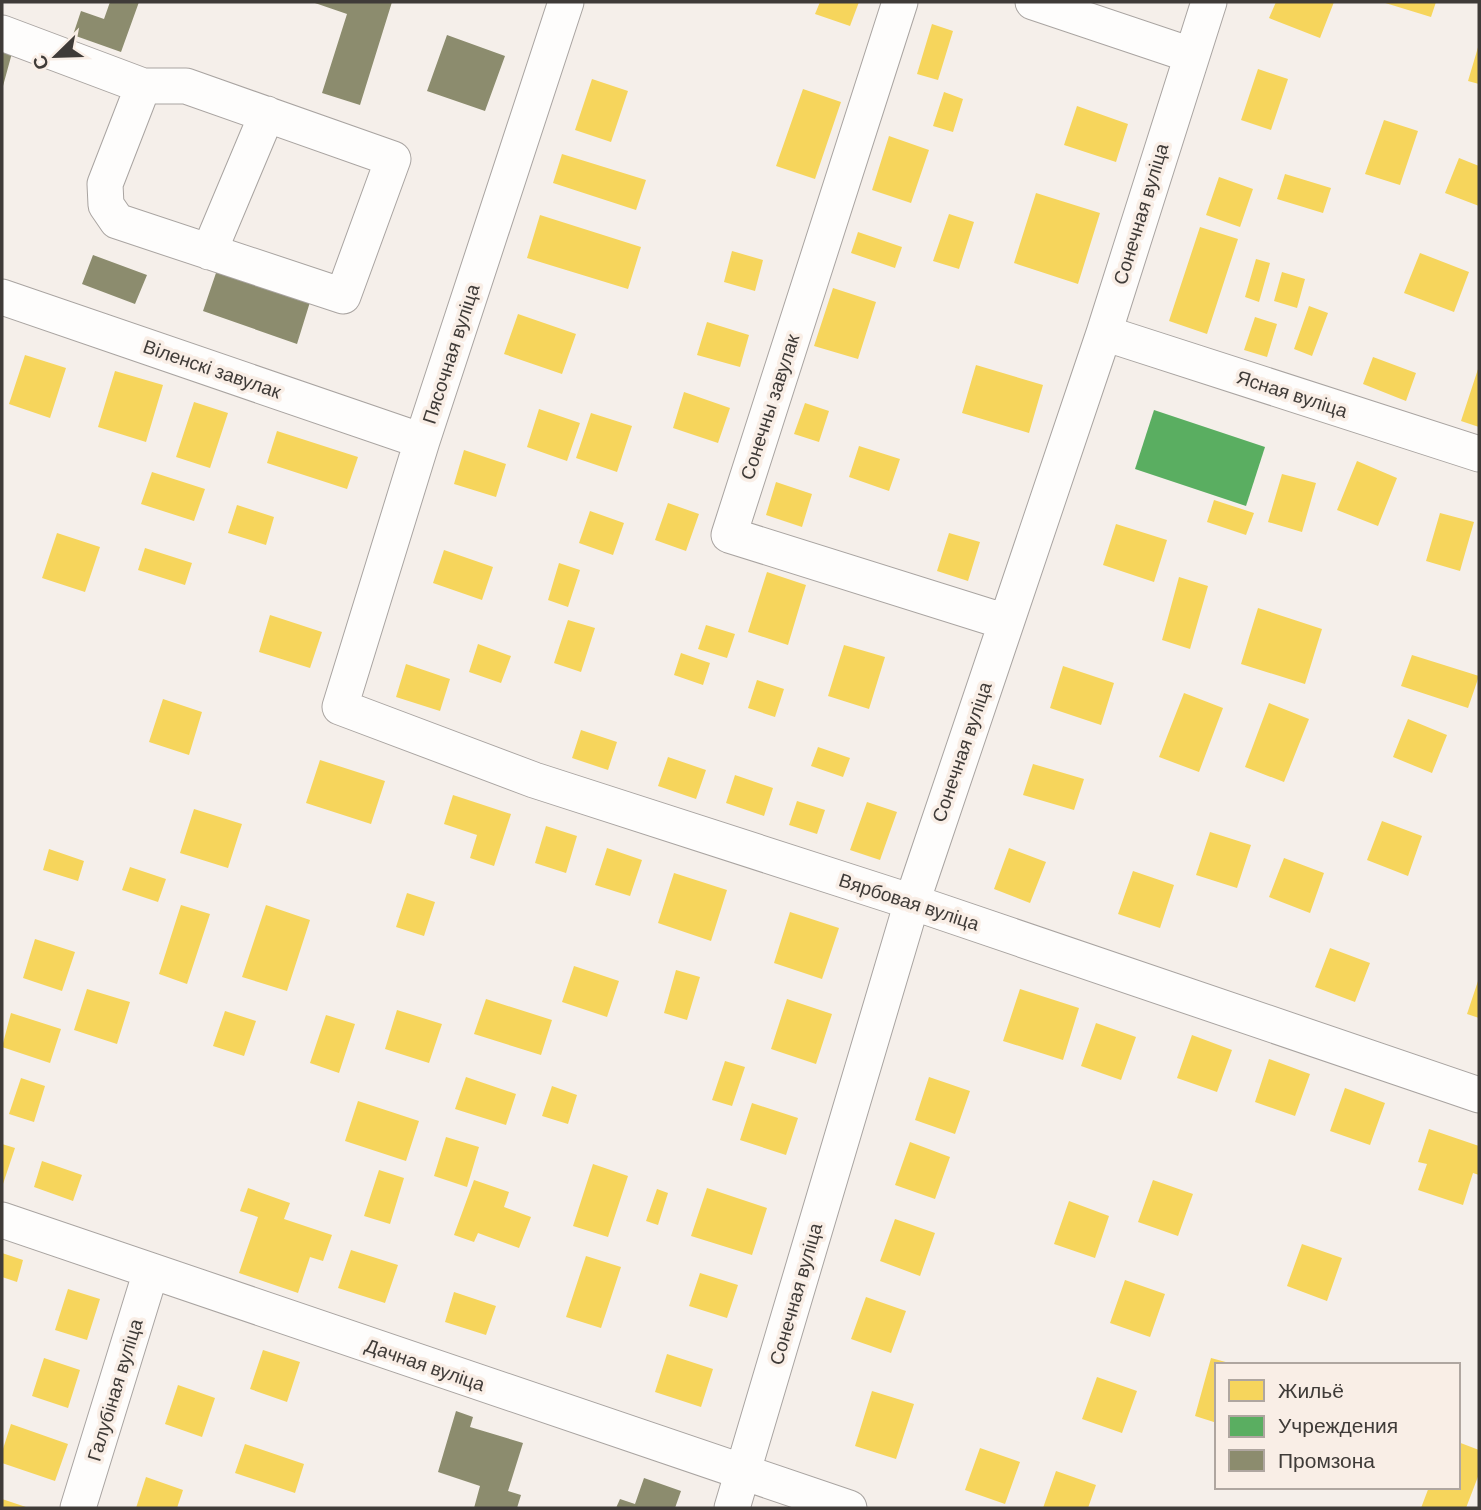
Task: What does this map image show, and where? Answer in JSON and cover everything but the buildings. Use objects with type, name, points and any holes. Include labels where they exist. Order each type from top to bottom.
[{"type":"street","name":"Пясочная вуліца","points":[[340,707],[422,441],[566,2]]},
{"type":"street","name":"Сонечны завулак","points":[[900,2],[729,535],[1006,622]]},
{"type":"street","points":[[1033,2],[1191,55]]},
{"type":"street","name":"Сонечная вуліца","points":[[732,1508],[912,902],[1104,333],[1209,2]]},
{"type":"street","points":[[2,33],[143,86],[186,86],[393,159],[343,296],[117,221],[106,205],[105,184],[143,86]]},
{"type":"street","points":[[209,252],[267,114]]},
{"type":"street","name":"Віленскі завулак","points":[[2,297],[422,441]]},
{"type":"street","name":"Ясная вуліца","points":[[1104,333],[1479,454]]},
{"type":"street","name":"Вярбовая вуліца","points":[[340,707],[534,780],[912,902],[1479,1095]]},
{"type":"street","name":"Дачная вуліца","points":[[2,1220],[849,1508]]},
{"type":"street","name":"Галубіная вуліца","points":[[78,1508],[151,1271]]}]
